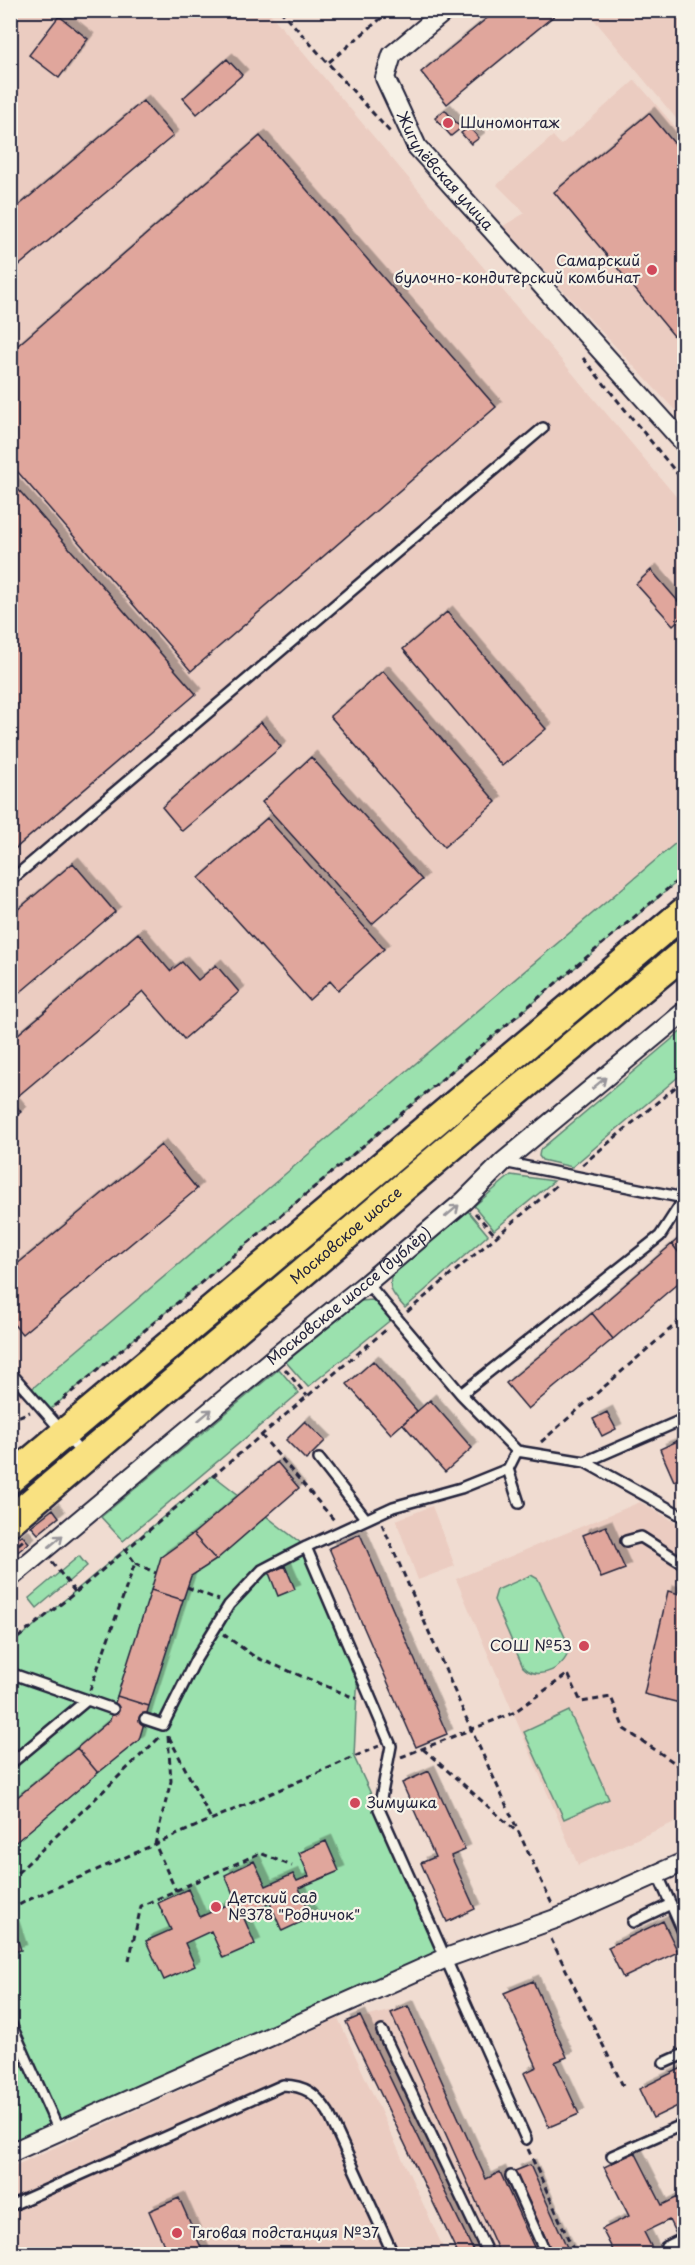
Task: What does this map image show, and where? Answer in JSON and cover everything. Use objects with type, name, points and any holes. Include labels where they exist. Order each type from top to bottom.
[{"type":"main road","name":"Московское шоссе","points":[[10,1500],[69,1440],[684,912]]},
{"type":"main road","name":"Московское шоссе","points":[[10,1479],[69,1440],[684,934]]},
{"type":"main road","name":"Московское шоссе","points":[[21,1527],[466,1134],[684,953]]},
{"type":"street","name":"Жигулёвская улица","points":[[446,10],[392,55],[385,78],[417,147],[684,443]]},
{"type":"street","name":"Московское шоссе (дублёр)","points":[[10,1578],[275,1357],[368,1283],[464,1201],[503,1162],[684,1012]]},
{"type":"street","points":[[10,2153],[446,1958],[551,1921],[684,1862]]},
{"type":"lane","points":[[10,881],[543,428]]},
{"type":"lane","points":[[461,1394],[660,1236],[684,1198],[503,1162]]},
{"type":"lane","points":[[368,1283],[461,1394],[517,1451],[585,1462],[684,1517]]},
{"type":"lane","points":[[10,1372],[69,1440]]},
{"type":"lane","points":[[585,1462],[684,1419]]},
{"type":"lane","points":[[145,1719],[163,1725],[196,1659],[229,1604],[262,1570],[393,1507],[461,1488],[508,1469],[517,1451]]},
{"type":"lane","points":[[318,1459],[366,1520]]},
{"type":"lane","points":[[508,1469],[519,1503]]},
{"type":"lane","points":[[626,1541],[641,1537],[684,1564]]},
{"type":"lane","points":[[306,1547],[391,1746],[379,1809],[526,2139]]},
{"type":"lane","points":[[10,1673],[113,1709]]},
{"type":"lane","points":[[10,1764],[87,1700]]},
{"type":"lane","points":[[657,1873],[684,1934]]},
{"type":"lane","points":[[633,1922],[671,1904]]},
{"type":"lane","points":[[10,2022],[59,2132]]},
{"type":"lane","points":[[382,2031],[488,2254]]},
{"type":"lane","points":[[664,2063],[684,2054]]},
{"type":"lane","points":[[10,2206],[283,2085],[300,2085],[318,2098],[328,2112],[393,2254]]},
{"type":"lane","points":[[612,2156],[684,2124]]},
{"type":"lane","points":[[511,2176],[546,2254]]},
{"type":"lane","points":[[669,2254],[666,2247],[684,2238]]},
{"type":"path","points":[[329,62],[391,10]]},
{"type":"path","points":[[10,1422],[28,1412],[46,1413],[684,875]]},
{"type":"path","points":[[10,1644],[75,1593],[496,1236],[684,1080]]},
{"type":"path","points":[[464,1201],[496,1236]]},
{"type":"path","points":[[528,1453],[684,1317]]},
{"type":"path","points":[[261,1435],[342,1530]]},
{"type":"path","points":[[378,1514],[471,1730],[519,1833],[551,1921],[623,2086]]},
{"type":"path","points":[[10,1551],[21,1527]]},
{"type":"path","points":[[126,1550],[135,1563],[156,1573]]},
{"type":"path","points":[[43,1551],[75,1593]]},
{"type":"path","points":[[87,1700],[135,1563]]},
{"type":"path","points":[[188,1587],[229,1604]]},
{"type":"path","points":[[214,1628],[255,1657],[374,1705]]},
{"type":"path","points":[[388,1762],[513,1713],[568,1674],[580,1702],[611,1697],[624,1729],[684,1769]]},
{"type":"path","points":[[10,1880],[166,1732],[212,1820]]},
{"type":"path","points":[[168,1736],[171,1781],[155,1844],[176,1891]]},
{"type":"path","points":[[10,1910],[28,1900],[389,1742]]},
{"type":"path","points":[[423,1749],[519,1833]]},
{"type":"path","points":[[129,1961],[141,1906],[260,1853],[292,1866]]},
{"type":"path","points":[[526,2139],[531,2159],[575,2254]]},
{"type":"shaded area","points":[[11,11],[268,11],[684,506],[684,836],[11,1409]]},
{"type":"shaded area","points":[[587,11],[684,11],[684,128]]},
{"type":"shaded area","name":"Самарский булочно-кондитерский комбинат","points":[[635,80],[684,137],[684,420],[503,226],[525,213],[497,185],[553,136],[561,145]]},
{"type":"shaded area","name":"СОШ №53","points":[[640,1502],[684,1527],[684,1818],[578,1865],[456,1579]]},
{"type":"shaded area","points":[[432,1506],[455,1566],[418,1580],[396,1520]]},
{"type":"shaded area","points":[[408,2006],[486,2178],[530,2165],[570,2254],[458,2254],[346,2022]]},
{"type":"shaded area","points":[[338,2018],[446,2254],[11,2254],[10,2168]]},
{"type":"green space","points":[[684,836],[684,876],[46,1413],[28,1392]]},
{"type":"green space","points":[[684,1029],[684,1072],[572,1167],[542,1160],[539,1156],[540,1150]]},
{"type":"green space","points":[[511,1175],[554,1181],[494,1230],[474,1206]]},
{"type":"green space","points":[[468,1211],[488,1235],[405,1308],[391,1288],[393,1271]]},
{"type":"green space","points":[[372,1300],[382,1304],[393,1318],[308,1387],[286,1362],[361,1301]]},
{"type":"green space","points":[[279,1369],[299,1393],[123,1541],[101,1517]]},
{"type":"green space","points":[[213,1475],[306,1547],[358,1669],[354,1757],[446,1958],[11,2154],[11,1645]]},
{"type":"green space","points":[[79,1556],[87,1566],[37,1608],[29,1598]]},
{"type":"green space","points":[[531,1575],[538,1579],[569,1646],[564,1660],[552,1670],[544,1673],[529,1672],[523,1667],[494,1600],[497,1590]]},
{"type":"green space","points":[[569,1711],[609,1799],[564,1819],[524,1732]]},
{"type":"building","points":[[497,10],[561,10],[447,104],[421,72]]},
{"type":"building","points":[[674,10],[684,10],[684,23]]},
{"type":"building","points":[[59,16],[88,39],[59,78],[29,55]]},
{"type":"building","points":[[227,59],[242,75],[197,114],[183,98]]},
{"type":"building","points":[[143,101],[173,136],[10,273],[10,213]]},
{"type":"building","name":"Шиномонтаж","points":[[445,110],[461,128],[451,136],[435,118]]},
{"type":"building","name":"Самарский булочно-кондитерский комбинат","points":[[649,113],[684,155],[684,348],[554,192]]},
{"type":"building","points":[[469,127],[479,138],[471,144],[461,133]]},
{"type":"building","points":[[260,136],[496,407],[191,671],[10,463],[10,352]]},
{"type":"building","points":[[10,480],[196,694],[10,853]]},
{"type":"building","points":[[651,570],[684,608],[684,615],[673,625],[636,584]]},
{"type":"building","points":[[447,612],[546,729],[502,766],[403,649]]},
{"type":"building","points":[[383,671],[496,802],[444,847],[330,716]]},
{"type":"building","points":[[261,722],[281,747],[182,831],[162,807]]},
{"type":"building","points":[[311,757],[422,880],[372,924],[262,802]]},
{"type":"building","points":[[267,818],[384,949],[338,990],[330,981],[309,1000],[199,878]]},
{"type":"building","points":[[73,863],[115,912],[10,1001],[10,916]]},
{"type":"building","points":[[138,933],[170,971],[182,962],[198,980],[216,965],[239,992],[184,1039],[143,991],[12,1101],[21,1112],[10,1121],[10,1041]]},
{"type":"building","points":[[161,1145],[197,1189],[22,1334],[10,1320],[10,1270]]},
{"type":"building","points":[[684,1234],[684,1259],[672,1244]]},
{"type":"building","points":[[672,1244],[684,1259],[684,1278],[613,1339],[592,1313]]},
{"type":"building","points":[[592,1313],[613,1339],[528,1409],[506,1383]]},
{"type":"building","points":[[373,1361],[417,1411],[391,1434],[347,1384]]},
{"type":"building","points":[[430,1400],[472,1448],[445,1472],[403,1424]]},
{"type":"building","points":[[607,1412],[616,1429],[602,1436],[593,1419]]},
{"type":"building","points":[[305,1421],[325,1441],[306,1460],[286,1440]]},
{"type":"building","points":[[684,1438],[684,1477],[674,1481],[660,1449]]},
{"type":"building","points":[[277,1462],[299,1488],[216,1560],[193,1534]]},
{"type":"building","points":[[53,1509],[59,1517],[38,1534],[31,1526]]},
{"type":"building","points":[[606,1526],[625,1569],[601,1578],[583,1535]]},
{"type":"building","points":[[193,1534],[216,1560],[191,1576],[183,1600],[151,1590],[161,1557]]},
{"type":"building","points":[[360,1534],[447,1734],[416,1747],[329,1548]]},
{"type":"building","points":[[22,1535],[29,1543],[10,1558],[10,1545]]},
{"type":"building","points":[[285,1566],[295,1589],[278,1596],[269,1573]]},
{"type":"building","points":[[151,1590],[183,1600],[149,1706],[117,1696]]},
{"type":"building","points":[[668,1591],[684,1595],[684,1704],[644,1694]]},
{"type":"building","points":[[117,1696],[149,1706],[139,1740],[98,1773],[77,1748],[110,1720]]},
{"type":"building","points":[[77,1748],[98,1773],[10,1847],[10,1803]]},
{"type":"building","points":[[429,1771],[465,1850],[451,1856],[475,1909],[447,1922],[421,1863],[435,1857],[402,1783]]},
{"type":"building","points":[[326,1841],[339,1871],[299,1888],[312,1917],[282,1931],[270,1903],[243,1916],[255,1944],[223,1958],[211,1931],[185,1943],[195,1966],[164,1980],[146,1941],[171,1930],[158,1903],[188,1889],[200,1917],[236,1901],[225,1875],[254,1861],[266,1886],[293,1874],[297,1881],[309,1876],[299,1853]]},
{"type":"building","points":[[663,1921],[678,1952],[623,1978],[608,1947]]},
{"type":"building","points":[[10,1926],[13,1926],[21,1950],[10,1953]]},
{"type":"building","points":[[533,1981],[567,2057],[555,2062],[579,2114],[549,2127],[524,2073],[537,2067],[504,1993]]},
{"type":"building","points":[[408,2006],[486,2179],[500,2172],[537,2254],[500,2254],[391,2013]]},
{"type":"building","points":[[360,2016],[475,2254],[458,2254],[346,2022]]},
{"type":"building","points":[[684,2067],[684,2103],[653,2118],[639,2089]]},
{"type":"building","points":[[635,2152],[662,2205],[684,2194],[684,2230],[676,2234],[669,2220],[644,2232],[655,2254],[615,2254],[602,2229],[629,2216],[604,2167]]},
{"type":"building","points":[[530,2165],[570,2254],[553,2254],[515,2171]]},
{"type":"building","name":"Тяговая подстанция №37","points":[[179,2198],[204,2254],[168,2254],[149,2211]]},
{"type":"place","name":"Шиномонтаж","points":[[448,123]]},
{"type":"place","name":"Самарский булочно-кондитерский комбинат","points":[[652,270]]},
{"type":"place","name":"СОШ №53","points":[[584,1646]]},
{"type":"place","name":"Зимушка","points":[[355,1803]]},
{"type":"place","name":"Детский сад №378 \"Родничок\"","points":[[216,1907]]},
{"type":"place","name":"Тяговая подстанция №37","points":[[177,2233]]}]
